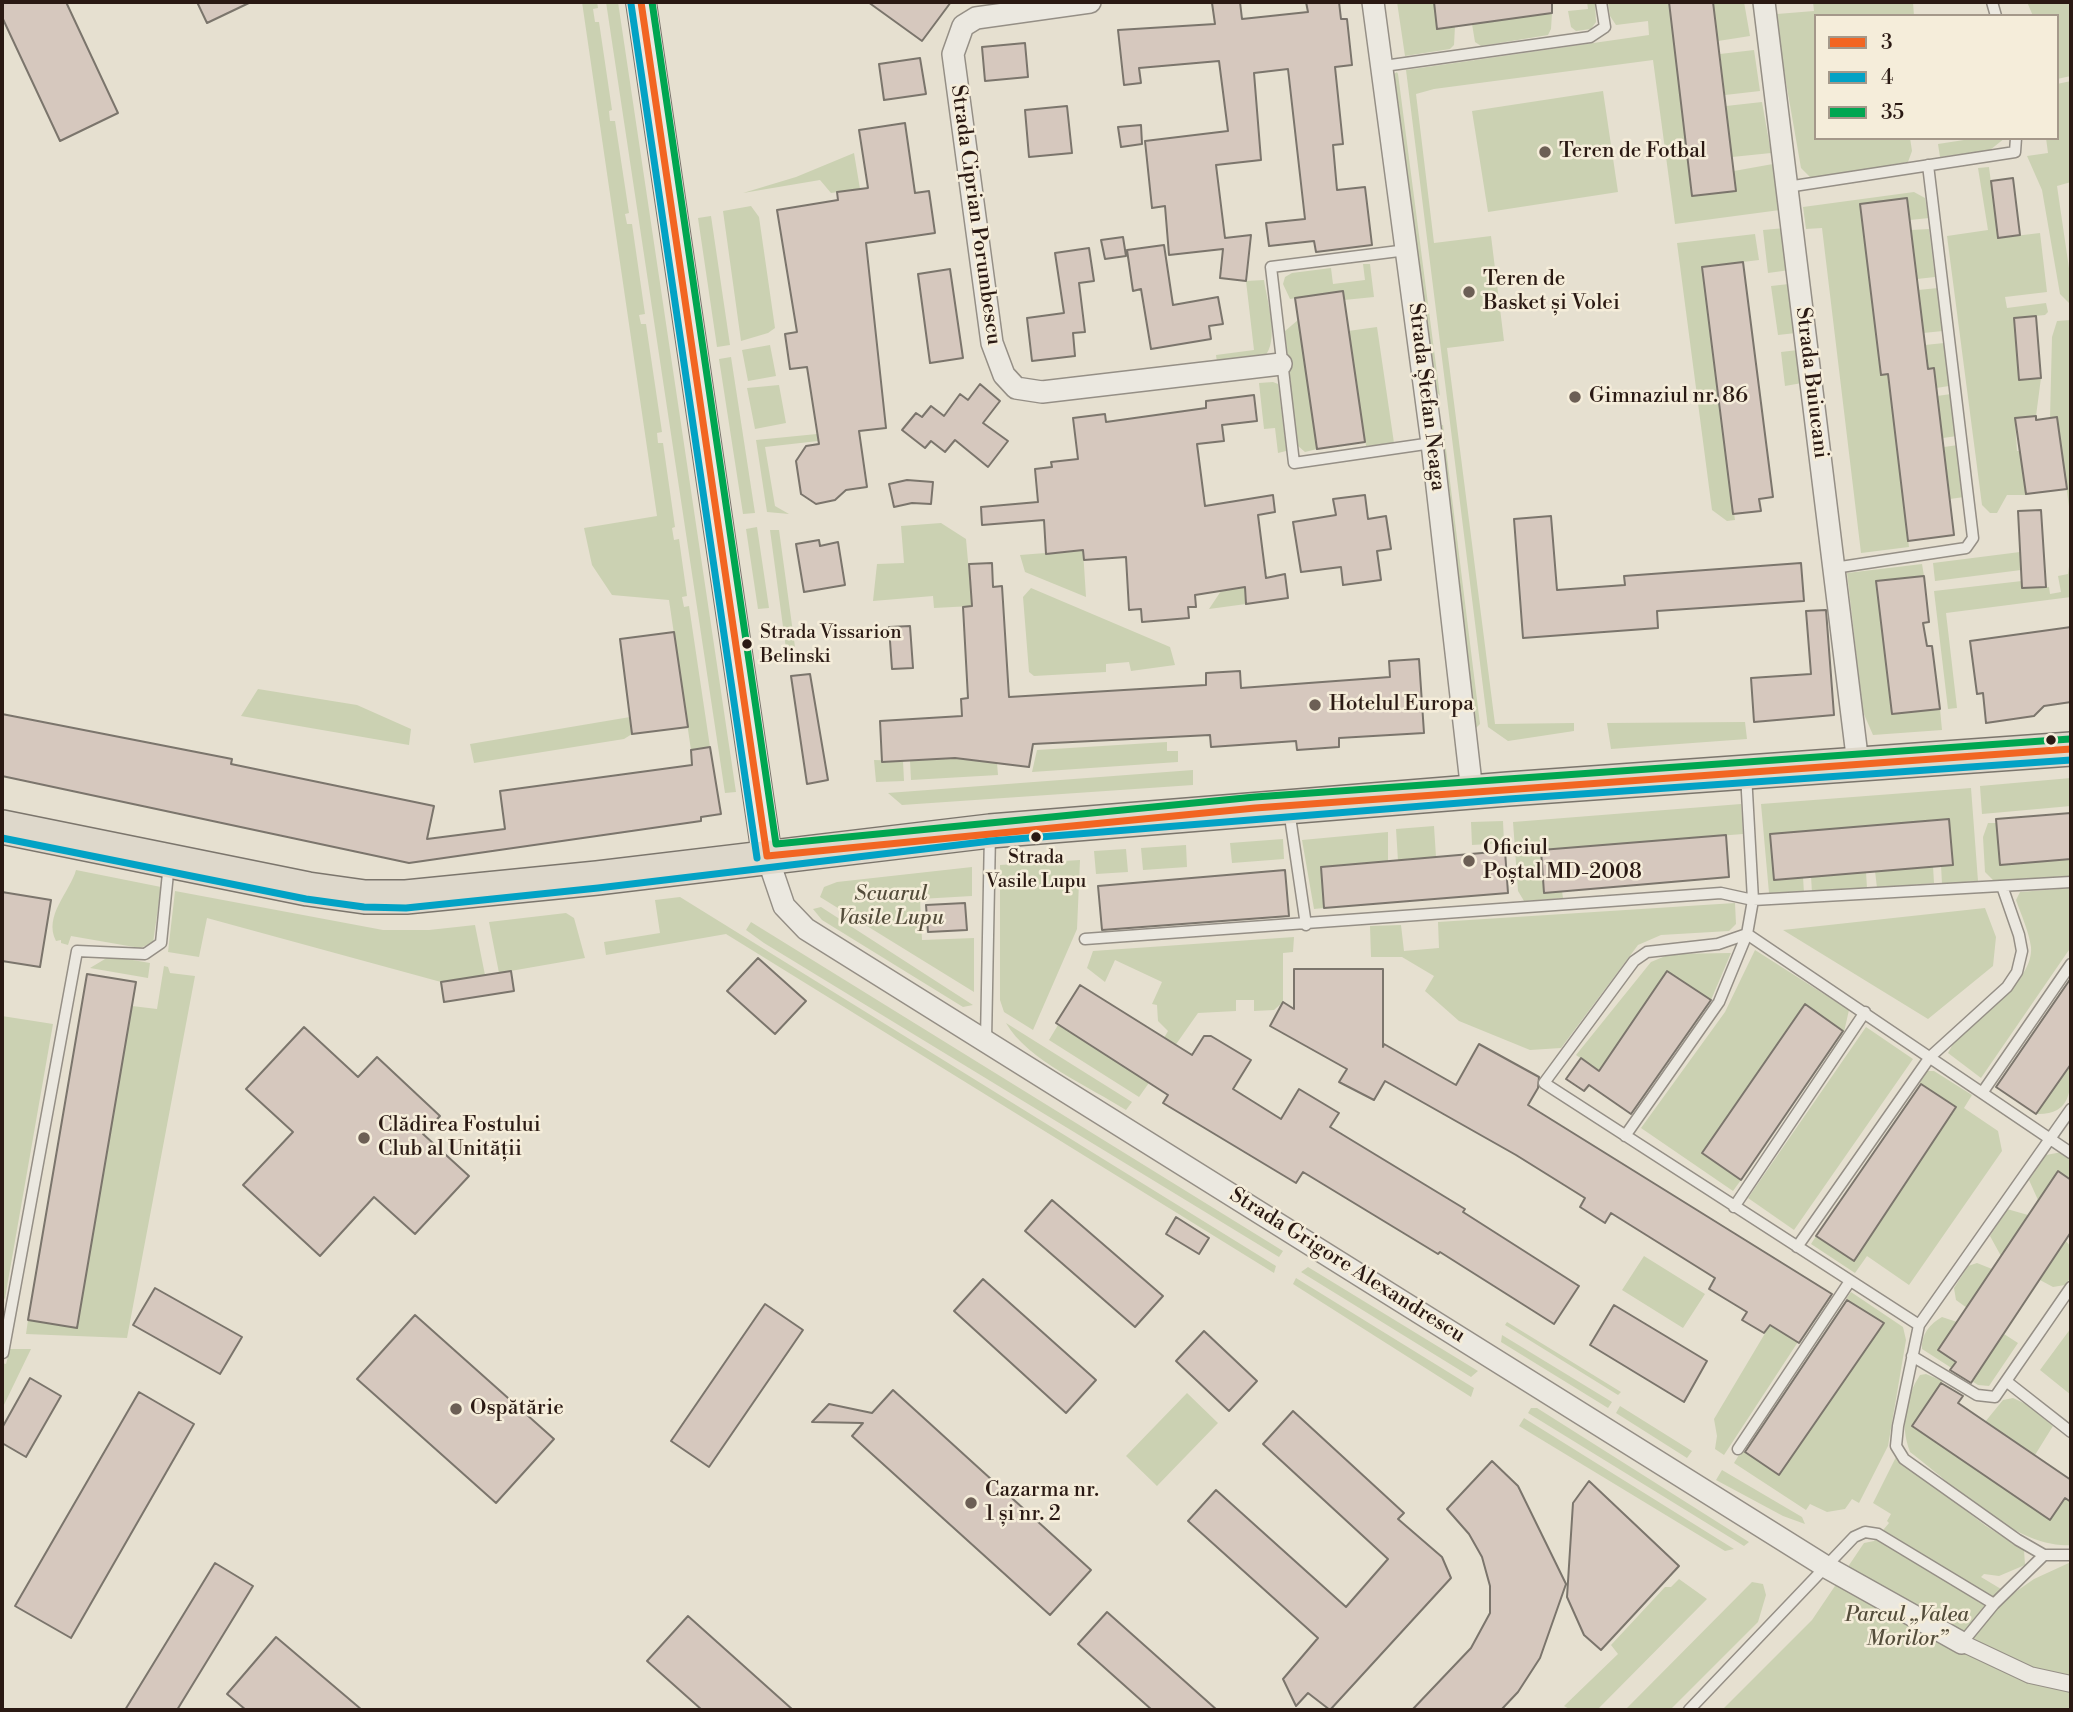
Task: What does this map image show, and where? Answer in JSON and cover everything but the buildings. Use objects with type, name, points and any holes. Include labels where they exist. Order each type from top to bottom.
[{"type":"main road","points":[[641,2],[767,856]]},
{"type":"main road","points":[[2,827],[308,889],[365,897],[406,897],[597,878],[990,831],[1472,792],[2071,750]]},
{"type":"street","name":"Strada Ciprian Porumbescu","points":[[1090,2],[976,18],[963,26],[953,54],[992,343],[1004,375],[1016,388],[1042,392],[1281,364]]},
{"type":"street","name":"Strada Ștefan Neaga","points":[[1373,2],[1408,250],[1472,792]]},
{"type":"street","name":"Strada Buiucani","points":[[1764,2],[1858,764]]},
{"type":"street","name":"Strada Grigore Alexandrescu","points":[[767,856],[785,906],[806,929],[1828,1568],[1962,1643]]},
{"type":"street","points":[[1962,1643],[2030,1675],[2071,1684]]},
{"type":"lane","points":[[1384,66],[1590,37],[1605,27],[1601,2]]},
{"type":"lane","points":[[1787,187],[2015,152],[2016,140]]},
{"type":"lane","points":[[1834,568],[1966,548],[1973,538],[1928,165]]},
{"type":"lane","points":[[1408,250],[1271,267],[1281,364],[1294,463],[1432,443]]},
{"type":"lane","points":[[1625,1136],[1719,1003],[1747,934],[1753,900],[1746,772]]},
{"type":"lane","points":[[1288,807],[1306,925]]},
{"type":"lane","points":[[986,1040],[990,831]]},
{"type":"lane","points":[[3,1353],[77,951],[145,954],[161,943],[170,860]]},
{"type":"lane","points":[[1085,939],[1721,893],[1753,900],[2071,882]]},
{"type":"lane","points":[[1797,1247],[1930,1057],[2007,987],[2017,972],[2022,951],[2002,886]]},
{"type":"lane","points":[[1747,934],[2071,1153]]},
{"type":"lane","points":[[1747,934],[1718,944],[1665,948],[1639,955],[1544,1083],[1919,1325]]},
{"type":"lane","points":[[1982,1093],[2071,964]]},
{"type":"lane","points":[[1734,1207],[1865,1012]]},
{"type":"lane","points":[[2071,1110],[1919,1325],[1902,1396],[1896,1446],[1904,1459],[2018,1540],[2044,1555],[2071,1555]]},
{"type":"lane","points":[[1738,1449],[1850,1281]]},
{"type":"lane","points":[[1912,1356],[1977,1395],[1995,1397],[2071,1287]]},
{"type":"lane","points":[[2006,1381],[2071,1432]]},
{"type":"lane","points":[[1689,1710],[1828,1568],[1854,1537],[1871,1532],[1994,1604]]},
{"type":"lane","points":[[1962,1643],[1994,1604],[2044,1555]]},
{"type":"green space","points":[[582,2],[597,2],[598,8],[593,9],[595,22],[599,22],[612,110],[609,111],[610,121],[615,121],[629,213],[625,214],[627,224],[632,224],[645,314],[639,315],[641,324],[646,324],[662,432],[657,433],[658,443],[663,443],[675,527],[672,528],[674,540],[679,539],[687,596],[682,597],[684,607],[689,606],[710,747],[691,750],[669,600],[612,595],[592,565],[584,528],[657,516]]},
{"type":"green space","points":[[606,2],[618,2],[736,792],[725,793]]},
{"type":"green space","points":[[1397,2],[1434,2],[1437,28],[1455,26],[1454,45],[1450,49],[1405,56]]},
{"type":"green space","points":[[1587,2],[1595,2],[1596,22],[1591,29],[1576,31],[1571,27],[1568,11],[1588,9]]},
{"type":"green space","points":[[1608,2],[1669,2],[1692,196],[1736,191],[1734,171],[1773,164],[1780,210],[1675,224],[1653,60],[1434,89],[1416,94],[1434,243],[1491,236],[1504,341],[1447,348],[1495,724],[1574,723],[1574,731],[1508,741],[1488,727],[1406,70],[1649,35],[1648,21],[1616,25],[1610,16]]},
{"type":"green space","points":[[1713,2],[1744,2],[1750,36],[1718,41]]},
{"type":"green space","points":[[1772,2],[1775,2],[1777,14],[1814,11],[1813,2],[1913,2],[1914,14],[1814,14],[1814,140],[1910,140],[1912,151],[1908,162],[1812,179],[1801,168]]},
{"type":"green space","points":[[2027,2],[2071,2],[2071,76],[2059,79],[2059,14],[2032,14]]},
{"type":"green space","points":[[1552,13],[1548,35],[1481,46],[1475,42],[1472,24]]},
{"type":"green space","points":[[1754,50],[1760,91],[1725,95],[1720,54]]},
{"type":"green space","points":[[1397,72],[1440,396],[1431,385],[1394,74]]},
{"type":"green space","points":[[2071,81],[2071,182],[2057,186],[2071,282],[2071,305],[2060,294],[2042,190],[2027,156],[2048,153],[2046,140],[2059,140],[2059,84]]},
{"type":"green space","name":"Teren de Fotbal","points":[[1603,91],[1618,192],[1488,212],[1472,111]]},
{"type":"green space","points":[[1762,102],[1771,153],[1732,157],[1726,106]]},
{"type":"green space","points":[[1964,140],[2002,140],[1990,150],[1940,157],[1938,144]]},
{"type":"green space","points":[[854,153],[860,189],[831,193],[820,180],[743,193],[796,177]]},
{"type":"green space","points":[[1989,167],[1998,238],[2040,233],[2047,292],[2005,297],[2007,308],[2046,303],[2048,312],[2045,315],[2014,318],[2019,380],[2041,378],[2036,416],[2015,419],[2017,451],[2027,451],[2030,474],[2023,475],[2026,495],[2007,495],[1997,513],[1990,513],[1982,505],[1947,236],[1988,230],[1978,168]]},
{"type":"green space","points":[[1914,192],[1925,198],[1929,218],[1910,220],[1906,198],[1860,204],[1881,374],[1888,374],[1909,547],[1861,553],[1822,228],[1806,229],[1803,207]]},
{"type":"green space","points":[[751,206],[759,217],[775,328],[768,333],[741,341],[723,211]]},
{"type":"green space","points":[[711,216],[730,345],[717,347],[698,218]]},
{"type":"green space","points":[[1785,228],[1790,270],[1768,273],[1763,230]]},
{"type":"green space","points":[[1929,229],[1935,277],[1917,279],[1911,230]]},
{"type":"green space","points":[[1755,234],[1759,260],[1702,267],[1735,520],[1727,521],[1712,510],[1677,243]]},
{"type":"green space","points":[[1363,264],[1370,264],[1374,297],[1344,300],[1342,291],[1290,299],[1283,284],[1285,277],[1292,273],[1331,268],[1333,284],[1365,280]]},
{"type":"green space","points":[[1264,280],[1272,331],[1269,350],[1264,357],[1217,362],[1216,355],[1254,350],[1246,281]]},
{"type":"green space","points":[[1789,284],[1796,333],[1778,335],[1771,286]]},
{"type":"green space","points":[[1938,288],[1943,331],[1923,333],[1918,290]]},
{"type":"green space","points":[[1298,320],[1317,449],[1305,452],[1297,445],[1285,331]]},
{"type":"green space","points":[[2071,320],[2071,521],[2057,418],[2050,418],[2052,337],[2057,321]]},
{"type":"green space","points":[[1377,327],[1394,443],[1366,446],[1348,331]]},
{"type":"green space","points":[[1944,343],[1949,386],[1936,388],[1934,369],[1928,369],[1925,345]]},
{"type":"green space","points":[[770,345],[776,376],[748,381],[742,350]]},
{"type":"green space","points":[[1798,350],[1802,383],[1785,386],[1781,352]]},
{"type":"green space","points":[[731,357],[755,513],[743,514],[719,359]]},
{"type":"green space","points":[[1259,383],[1278,384],[1286,447],[1286,451],[1278,453],[1275,428],[1264,429]]},
{"type":"green space","points":[[779,385],[786,423],[755,429],[747,388]]},
{"type":"green space","points":[[1951,394],[1957,436],[1943,438],[1937,396]]},
{"type":"green space","points":[[1443,425],[1480,724],[1475,729],[1437,426]]},
{"type":"green space","points":[[817,434],[818,441],[765,447],[775,506],[789,514],[767,512],[756,440]]},
{"type":"green space","points":[[1958,445],[1964,497],[1950,499],[1944,447]]},
{"type":"green space","points":[[941,523],[966,539],[972,606],[934,608],[933,596],[873,601],[877,564],[904,563],[901,526]]},
{"type":"green space","points":[[757,527],[769,608],[758,609],[746,529]]},
{"type":"green space","points":[[770,530],[779,530],[795,647],[786,649]]},
{"type":"green space","points":[[1083,550],[1086,597],[1025,572],[1020,555]]},
{"type":"green space","points":[[2020,552],[2021,570],[1935,581],[1933,563]]},
{"type":"green space","points":[[2071,552],[2071,597],[1946,613],[1957,708],[1948,709],[1934,591],[2022,581],[2023,588],[2049,587],[2050,594],[2061,592],[2058,576],[2068,574]]},
{"type":"green space","points":[[1922,564],[1924,576],[1876,582],[1892,714],[1940,709],[1942,730],[1873,735],[1863,712],[1847,573]]},
{"type":"green space","points":[[1245,587],[1246,604],[1209,609],[1221,591]]},
{"type":"green space","points":[[1031,588],[1170,647],[1175,665],[1131,671],[1129,662],[1106,664],[1106,672],[1034,676],[1029,672],[1023,597]]},
{"type":"green space","points":[[258,689],[357,705],[411,729],[409,745],[241,716]]},
{"type":"green space","points":[[630,717],[632,734],[624,739],[474,763],[470,744]]},
{"type":"green space","points":[[1745,722],[1747,739],[1611,749],[1607,723]]},
{"type":"green space","points":[[1167,742],[1167,751],[1178,751],[1178,762],[1032,772],[1037,750]]},
{"type":"green space","points":[[965,757],[997,763],[998,775],[911,780],[910,761]]},
{"type":"green space","points":[[874,760],[903,761],[904,781],[876,782]]},
{"type":"green space","points":[[1193,770],[1193,785],[902,805],[888,793]]},
{"type":"green space","points":[[2071,778],[2071,806],[1982,814],[1980,786]]},
{"type":"green space","points":[[1971,788],[1978,881],[1942,884],[1941,865],[1953,864],[1949,819],[1771,834],[1803,877],[1804,893],[1776,896],[1769,893],[1761,804]]},
{"type":"green space","points":[[1741,804],[1743,834],[1541,850],[1544,892],[1562,891],[1563,898],[1524,901],[1518,891],[1513,822]]},
{"type":"green space","points":[[1503,821],[1504,843],[1472,845],[1471,822]]},
{"type":"green space","points":[[1988,823],[1996,823],[2000,865],[2071,859],[2071,876],[1994,881],[1985,872],[1983,837]]},
{"type":"green space","points":[[1434,826],[1436,857],[1398,861],[1396,829]]},
{"type":"green space","points":[[1388,832],[1388,861],[1321,867],[1324,908],[1314,909],[1302,840]]},
{"type":"green space","points":[[1283,839],[1284,859],[1232,863],[1230,843]]},
{"type":"green space","points":[[1186,845],[1187,867],[1143,870],[1141,848]]},
{"type":"green space","points":[[1126,849],[1128,872],[1096,874],[1094,851]]},
{"type":"green space","name":"Scuarul Vasile Lupu","points":[[1080,860],[1077,929],[1033,1030],[1004,1012],[1000,1000],[1000,865]]},
{"type":"green space","points":[[1933,866],[1934,883],[1877,888],[1875,871]]},
{"type":"green space","name":"Scuarul Vasile Lupu","points":[[972,867],[972,896],[920,899],[922,940],[974,938],[974,992],[820,897],[824,887],[837,882]]},
{"type":"green space","points":[[76,870],[161,887],[153,943],[140,948],[71,936],[68,945],[61,943],[61,940],[56,941],[53,932],[55,913]]},
{"type":"green space","points":[[1866,872],[1867,888],[1812,893],[1811,876]]},
{"type":"green space","points":[[2071,888],[2071,947],[1981,1078],[1948,1053],[1954,1042],[2014,986],[2029,960],[2030,941],[2016,900],[2020,892]]},
{"type":"green space","points":[[175,891],[383,930],[429,930],[475,925],[485,975],[441,982],[207,918],[199,957],[168,952]]},
{"type":"green space","points":[[680,897],[1276,1266],[1274,1273],[726,934],[606,955],[604,942],[660,933],[655,900]]},
{"type":"green space","points":[[1735,903],[1736,924],[1729,931],[1661,935],[1638,945],[1561,1048],[1530,1050],[1459,1021],[1425,991],[1434,976],[1402,957],[1371,957],[1370,926],[1401,925],[1404,951],[1439,948],[1438,922]]},
{"type":"green space","points":[[821,907],[973,1005],[963,1007],[822,920],[813,909]]},
{"type":"green space","points":[[1985,908],[1996,937],[1993,966],[1928,1019],[1783,930]]},
{"type":"green space","points":[[566,913],[574,918],[585,958],[499,973],[489,922]]},
{"type":"green space","points":[[751,922],[1283,1251],[1279,1257],[764,943],[746,930]]},
{"type":"green space","points":[[1294,937],[1293,952],[1283,953],[1283,1002],[1274,1010],[1254,1011],[1254,1000],[1236,1000],[1236,1011],[1198,1013],[1139,1097],[1049,1040],[1058,1025],[1141,1077],[1168,1031],[1158,1021],[1157,1005],[1152,1004],[1162,982],[1115,960],[1105,982],[1087,968],[1093,951]]},
{"type":"green space","points":[[1755,950],[1849,1010],[1844,1032],[1804,1005],[1702,1153],[1741,1180],[1733,1191],[1641,1128],[1725,1012]]},
{"type":"green space","points":[[1731,953],[1711,1000],[1667,971],[1599,1071],[1576,1055],[1651,962],[1670,954]]},
{"type":"green space","points":[[110,956],[150,963],[148,978],[90,968]]},
{"type":"green space","points":[[164,966],[168,967],[170,973],[195,976],[127,1338],[26,1334],[28,1320],[77,1328],[132,1006],[157,1009]]},
{"type":"green space","points":[[2,1016],[53,1024],[5,1298],[2,1302]]},
{"type":"green space","points":[[1006,1023],[1132,1102],[1126,1110],[1060,1072],[1029,1049]]},
{"type":"green space","points":[[1866,1027],[1913,1059],[1794,1230],[1748,1198]]},
{"type":"green space","points":[[2071,1064],[2067,1100],[2056,1110],[2036,1114]]},
{"type":"green space","points":[[1926,1071],[1934,1071],[1972,1095],[1964,1108],[1998,1131],[2002,1151],[1909,1285],[1867,1256],[1855,1273],[1811,1244],[1816,1236],[1854,1260],[1956,1108],[1918,1082]]},
{"type":"green space","points":[[2062,1152],[2071,1158],[2071,1180],[2058,1171],[2038,1200],[2029,1180],[2046,1155]]},
{"type":"green space","points":[[2007,1209],[2028,1215],[2001,1256],[1990,1236]]},
{"type":"green space","points":[[2066,1241],[2071,1247],[2071,1277],[2065,1285],[2053,1287],[2040,1280]]},
{"type":"green space","points":[[1644,1256],[1705,1294],[1683,1328],[1622,1290]]},
{"type":"green space","points":[[1977,1263],[1992,1269],[1967,1308],[1956,1300],[1954,1288],[1968,1266]]},
{"type":"green space","points":[[1308,1267],[1478,1371],[1471,1377],[1301,1272]]},
{"type":"green space","points":[[1296,1278],[1474,1388],[1471,1397],[1293,1284]]},
{"type":"green space","points":[[1821,1287],[1828,1296],[1724,1455],[1715,1449],[1717,1436],[1714,1419],[1770,1325],[1791,1337]]},
{"type":"green space","points":[[1851,1292],[1903,1327],[1906,1340],[1888,1446],[1859,1503],[1852,1499],[1845,1509],[1827,1512],[1810,1504],[1806,1510],[1734,1463],[1742,1450],[1779,1475],[1884,1323],[1846,1299]]},
{"type":"green space","points":[[1942,1317],[1957,1322],[1976,1375],[2004,1334],[2018,1343],[1989,1386],[1978,1385],[1922,1349],[1927,1330]]},
{"type":"green space","points":[[1507,1322],[1621,1392],[1618,1395],[1505,1325]]},
{"type":"green space","points":[[2071,1328],[2071,1395],[2040,1370]]},
{"type":"green space","points":[[1502,1335],[1612,1402],[1608,1408],[1501,1342]]},
{"type":"green space","points":[[10,1349],[31,1349],[2,1409],[2,1363],[6,1364]]},
{"type":"green space","points":[[1926,1374],[1943,1381],[1912,1426],[2050,1519],[2065,1498],[2071,1502],[2071,1545],[2029,1537],[2007,1526],[1965,1497],[1910,1452],[1905,1432],[1905,1412],[1910,1394],[1920,1375]]},
{"type":"green space","points":[[1187,1393],[1218,1423],[1157,1486],[1126,1456]]},
{"type":"green space","points":[[2013,1398],[2028,1405],[2053,1426],[2035,1455],[1985,1422],[2003,1400]]},
{"type":"green space","points":[[1620,1406],[1692,1451],[1687,1458],[1616,1413]]},
{"type":"green space","points":[[1531,1408],[1537,1408],[1749,1542],[1744,1546],[1528,1413]]},
{"type":"green space","points":[[1524,1418],[1734,1549],[1725,1551],[1519,1426]]},
{"type":"green space","name":"Parcul „Valea Morilor”","points":[[1896,1457],[1986,1526],[2024,1550],[2025,1565],[1999,1576],[1984,1574],[1981,1577],[2011,1595],[2034,1579],[2071,1562],[2071,1710],[1722,1710],[1812,1620],[1864,1543],[1874,1541],[1889,1523],[1887,1521],[1891,1514],[1873,1503]]},
{"type":"green space","points":[[1722,1470],[1802,1517],[1805,1524],[1783,1516],[1716,1480]]},
{"type":"green space","points":[[1679,1579],[1707,1599],[1597,1710],[1571,1710],[1564,1706],[1618,1654],[1611,1645],[1665,1587],[1671,1587]]},
{"type":"green space","points":[[1752,1582],[1763,1584],[1766,1595],[1758,1622],[1670,1710],[1625,1710]]},
{"type":"transit line","name":"3","points":[[641,2],[767,856]]},
{"type":"transit line","name":"35","points":[[652,2],[776,844],[1255,797],[2070,739]]},
{"type":"transit line","name":"4","points":[[631,4],[757,858]]},
{"type":"transit line","name":"3","points":[[767,856],[1255,808],[2071,749]]},
{"type":"transit line","name":"4","points":[[2,838],[306,899],[364,907],[406,908],[991,841],[1509,799],[2071,760]]},
{"type":"place","name":"Teren de Fotbal","points":[[1545,152]]},
{"type":"place","name":"Teren de Basket și Volei","points":[[1469,292]]},
{"type":"place","name":"Gimnaziul nr. 86","points":[[1575,397]]},
{"type":"place","name":"Strada Vissarion Belinski","points":[[747,644]]},
{"type":"place","name":"Hotelul Europa","points":[[1315,705]]},
{"type":"place","name":"Strada Vasile Lupu","points":[[1036,837]]},
{"type":"place","name":"Oficiul Poștal MD-2008","points":[[1469,861]]},
{"type":"place","name":"Clădirea Fostului Club al Unității","points":[[364,1138]]},
{"type":"place","name":"Ospătărie","points":[[456,1409]]},
{"type":"place","name":"Cazarma nr. 1 și nr. 2","points":[[971,1503]]}]
